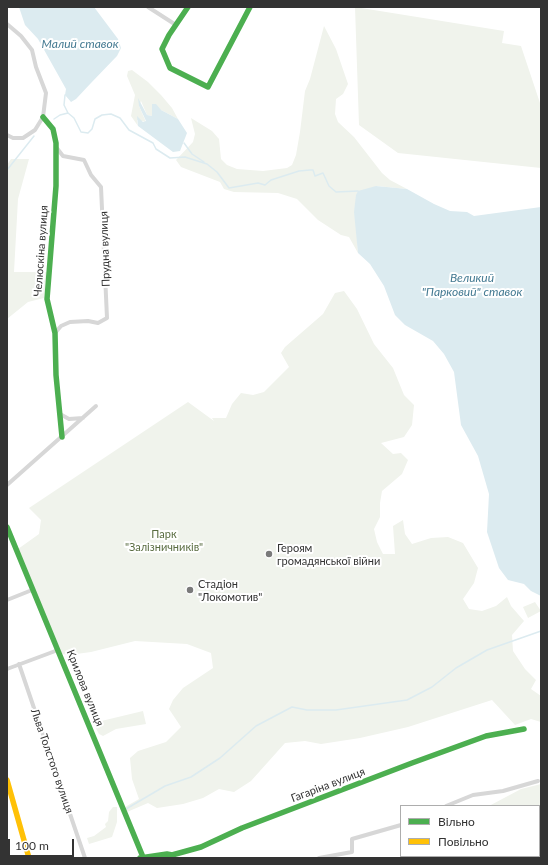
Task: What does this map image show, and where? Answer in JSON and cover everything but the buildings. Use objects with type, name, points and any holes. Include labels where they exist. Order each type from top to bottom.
[{"type":"street","points":[[148,7],[176,25]]},
{"type":"street","points":[[188,7],[162,49],[170,68],[208,87],[250,7]]},
{"type":"street","points":[[7,24],[21,36],[32,50],[36,67],[46,93],[43,117],[35,130],[23,138],[13,138],[7,135]]},
{"type":"street","name":"Челюскіна вулиця","points":[[43,117],[53,129],[56,147],[56,186],[47,299],[55,333],[56,375],[62,437]]},
{"type":"street","points":[[56,147],[64,156],[56,161]]},
{"type":"street","name":"Прудна вулиця","points":[[55,333],[61,326],[70,322],[88,321],[98,323],[107,318],[101,187],[91,175],[84,160],[64,156]]},
{"type":"street","points":[[7,485],[96,406]]},
{"type":"street","points":[[60,414],[69,419],[83,418]]},
{"type":"street","name":"Крилова вулиця","points":[[7,527],[141,858]]},
{"type":"street","points":[[7,600],[32,590]]},
{"type":"street","points":[[7,669],[58,650]]},
{"type":"street","name":"Льва Толстого вулиця","points":[[19,664],[85,858]]},
{"type":"street","name":"Гагаріна вулиця","points":[[141,858],[167,854],[172,855],[201,847],[242,828],[412,763],[486,736],[524,729]]},
{"type":"street","points":[[7,780],[29,858]]},
{"type":"street","points":[[448,805],[473,795],[503,791],[538,781]]},
{"type":"street","points":[[319,858],[352,852],[352,839],[400,825]]},
{"type":"green space","points":[[355,7],[504,31],[502,43],[521,46],[541,106],[541,168],[398,153],[359,125]]},
{"type":"green space","points":[[324,26],[336,49],[348,84],[343,94],[336,99],[335,114],[338,122],[354,137],[382,173],[390,180],[407,189],[376,186],[357,235],[358,253],[349,237],[341,235],[318,220],[297,199],[278,193],[234,192],[224,189],[220,182],[181,167],[176,160],[193,142],[195,134],[191,118],[212,131],[219,139],[221,159],[227,165],[237,169],[263,171],[287,168],[292,165],[296,155],[305,91],[310,79]]},
{"type":"green space","points":[[132,70],[148,82],[161,95],[172,108],[178,119],[161,110],[152,111],[152,116],[147,115],[141,101],[139,106],[146,122],[137,120],[138,126],[131,116],[135,95],[127,76],[128,71]]},
{"type":"green space","points":[[11,159],[29,159],[18,199],[14,272],[47,272],[44,298],[28,302],[7,319],[7,165]]},
{"type":"green space","name":"Парк \"Залізничників\"","points":[[344,291],[357,309],[374,344],[393,368],[404,395],[414,405],[412,425],[404,437],[381,443],[393,454],[401,453],[408,460],[402,474],[382,491],[380,517],[374,529],[377,542],[383,554],[395,554],[393,526],[403,520],[405,534],[412,544],[431,538],[448,537],[463,543],[478,568],[474,583],[463,599],[469,609],[482,611],[496,606],[507,597],[511,606],[524,621],[512,635],[513,651],[525,669],[536,680],[531,689],[541,696],[541,722],[531,719],[515,725],[492,700],[408,727],[360,738],[321,744],[305,741],[285,743],[251,781],[234,792],[219,789],[203,798],[183,804],[157,808],[148,803],[127,812],[125,807],[139,799],[132,779],[130,758],[138,751],[166,742],[181,727],[169,709],[173,700],[183,688],[213,668],[211,653],[187,644],[135,641],[91,652],[69,655],[62,654],[18,549],[39,534],[41,520],[29,508],[188,402],[214,421],[212,418],[226,418],[232,404],[241,393],[253,395],[264,392],[289,367],[281,353],[285,347],[323,314],[335,293]]},
{"type":"green space","points":[[535,602],[541,611],[528,618],[523,607]]},
{"type":"green space","points":[[143,711],[146,724],[116,729],[103,736],[99,734],[93,723]]},
{"type":"green space","points":[[541,784],[541,858],[531,858],[540,857],[540,805],[491,805],[521,789]]},
{"type":"green space","points":[[113,807],[117,807],[117,822],[112,837],[89,844],[87,838],[94,836],[106,827],[105,824],[108,821],[109,812]]},
{"type":"water","name":"Малий ставок","points":[[19,7],[94,7],[118,39],[121,48],[117,56],[76,99],[71,102],[65,95],[66,89],[38,39],[25,25]]},
{"type":"water","points":[[138,98],[147,115],[152,116],[152,104],[156,104],[161,110],[178,119],[187,133],[180,151],[173,152],[138,126],[137,116],[143,122],[146,121],[139,106]]},
{"type":"water","name":"Великий \"Парковий\" ставок","points":[[376,186],[407,189],[450,211],[467,212],[474,216],[541,207],[541,596],[531,591],[524,584],[508,580],[499,568],[487,532],[489,494],[478,456],[461,425],[454,372],[444,354],[433,341],[405,325],[395,315],[384,286],[370,264],[358,253],[354,212],[356,195],[358,191]]},
{"type":"waterway","points":[[65,95],[64,105],[68,113],[74,118],[81,132],[88,133],[92,129],[95,119],[102,115],[111,114],[120,118],[129,130],[153,143],[156,149],[170,158],[185,157],[207,164],[217,172],[229,188],[258,183],[265,185],[271,180],[299,171],[313,170],[315,176],[323,173],[329,186],[336,192],[358,191]]},
{"type":"waterway","points":[[54,119],[60,115],[68,113]]},
{"type":"waterway","points":[[7,170],[34,136]]},
{"type":"waterway","points":[[184,143],[192,154],[204,162]]},
{"type":"waterway","points":[[126,809],[165,786],[191,777],[220,758],[256,726],[292,707],[307,710],[336,710],[407,700],[432,687],[456,668],[487,650],[541,631]]},
{"type":"traffic: fast","points":[[188,7],[169,35],[162,49],[170,68],[208,87],[250,7]]},
{"type":"traffic: fast","points":[[43,117],[53,129],[56,143],[56,186],[47,299],[55,333],[56,375],[62,437]]},
{"type":"traffic: fast","points":[[7,527],[143,857]]},
{"type":"traffic: fast","points":[[140,858],[167,854],[172,855],[201,847],[242,828],[412,763],[486,736],[524,729]]},
{"type":"traffic: slow","points":[[7,780],[29,858]]},
{"type":"place","name":"Героям громадянської війни","points":[[269,554]]},
{"type":"place","name":"Стадіон \"Локомотив\"","points":[[190,590]]}]
